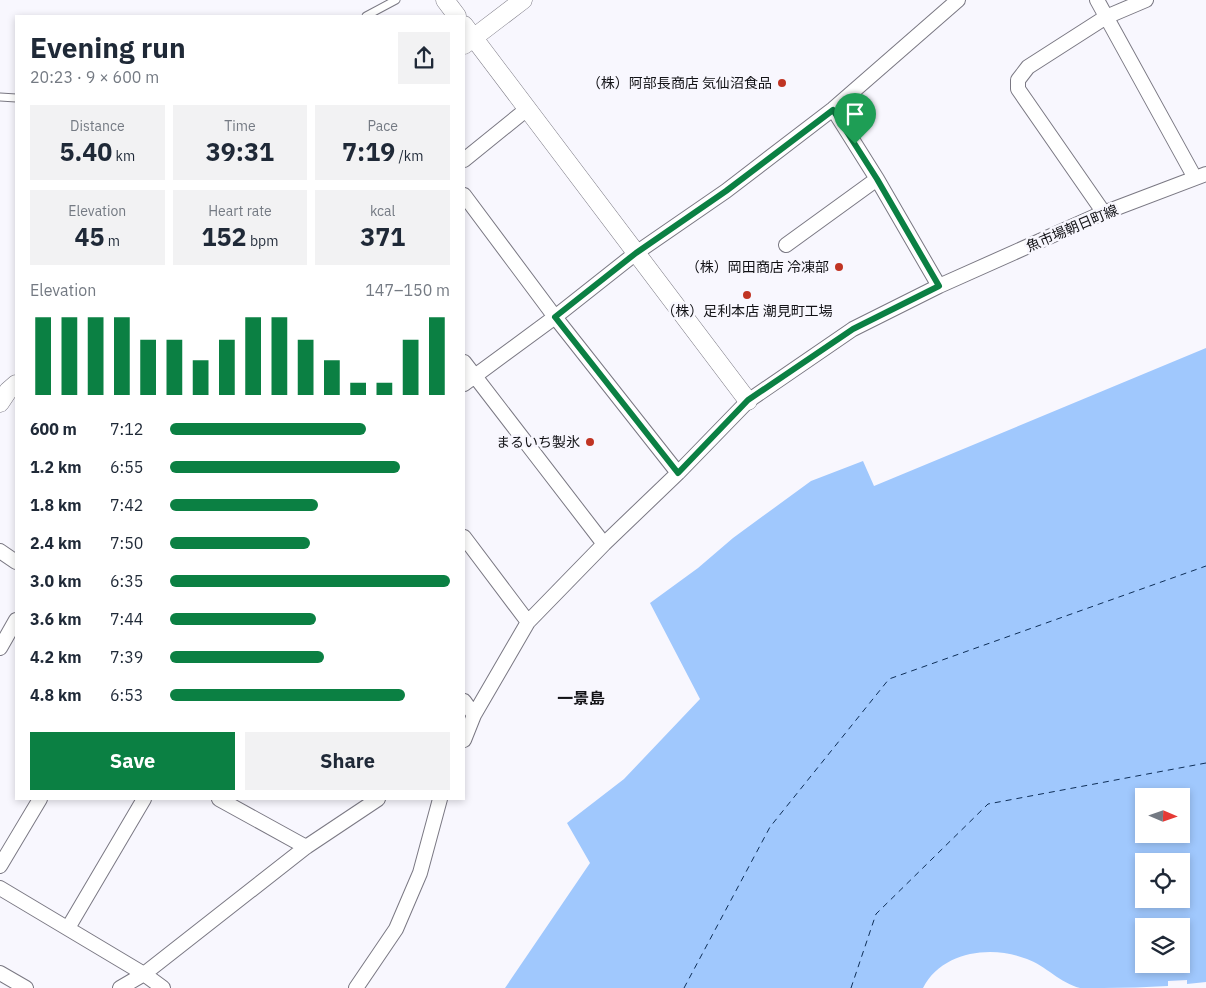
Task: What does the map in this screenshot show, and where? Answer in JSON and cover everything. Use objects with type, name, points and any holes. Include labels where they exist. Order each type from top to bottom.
[{"type":"street","points":[[446,0],[456,15]]},
{"type":"street","points":[[523,0],[467,36],[527,109],[748,400]]},
{"type":"street","points":[[469,380],[555,317],[636,253],[726,191],[833,110],[958,0]]},
{"type":"street","points":[[1097,0],[1155,107],[1201,176]]},
{"type":"street","points":[[1104,213],[1018,89],[1018,80],[1028,67],[1106,17],[1146,0]]},
{"type":"street","points":[[465,159],[527,109]]},
{"type":"street","points":[[833,110],[877,179],[939,286]]},
{"type":"street","name":"魚市場朝日町線","points":[[465,738],[474,715],[528,622],[604,544],[678,473],[748,400],[853,329],[939,286],[1104,213],[1201,176]]},
{"type":"street","points":[[786,245],[877,179]]},
{"type":"street","points":[[465,195],[555,317],[678,473]]},
{"type":"street","points":[[465,366],[469,380],[604,544]]},
{"type":"street","points":[[0,403],[15,385]]},
{"type":"street","points":[[465,538],[528,622]]},
{"type":"street","points":[[0,552],[15,559]]},
{"type":"street","points":[[0,648],[15,622]]},
{"type":"street","points":[[465,702],[474,715]]},
{"type":"street","points":[[0,866],[39,800]]},
{"type":"street","points":[[68,928],[143,800]]},
{"type":"street","points":[[221,800],[306,847]]},
{"type":"street","points":[[120,988],[144,974],[306,847],[376,800]]},
{"type":"street","points":[[356,988],[396,930],[420,873],[440,800]]},
{"type":"street","points":[[0,888],[144,974],[163,988]]},
{"type":"street","points":[[0,973],[26,988]]},
{"type":"lane","points":[[368,15],[396,0]]},
{"type":"lane","points":[[0,97],[15,98]]},
{"type":"water","points":[[1206,348],[1206,982],[1187,984],[1187,980],[1168,981],[1168,986],[1080,988],[1073,986],[1027,959],[999,952],[984,952],[969,954],[942,966],[931,976],[923,988],[505,988],[590,863],[567,823],[624,779],[700,699],[650,603],[698,568],[733,538],[811,481],[863,461],[874,486]]},
{"type":"ferry route","points":[[684,988],[770,827],[889,679],[1206,566]]},
{"type":"ferry route","points":[[851,988],[876,914],[988,804],[1206,763]]},
{"type":"place","name":"（株）阿部長商店 気仙沼食品","points":[[782,83]]},
{"type":"place","name":"（株）岡田商店 冷凍部","points":[[839,267]]},
{"type":"place","name":"（株）足利本店 潮見町工場","points":[[747,295]]},
{"type":"place","name":"まるいち製氷","points":[[590,442]]},
{"type":"district","name":"一景島","points":[[581,698]]},
{"type":"route","points":[[833,110],[855,144],[939,286],[853,329],[748,400],[678,473],[555,317],[636,253],[726,191],[833,110]]}]
